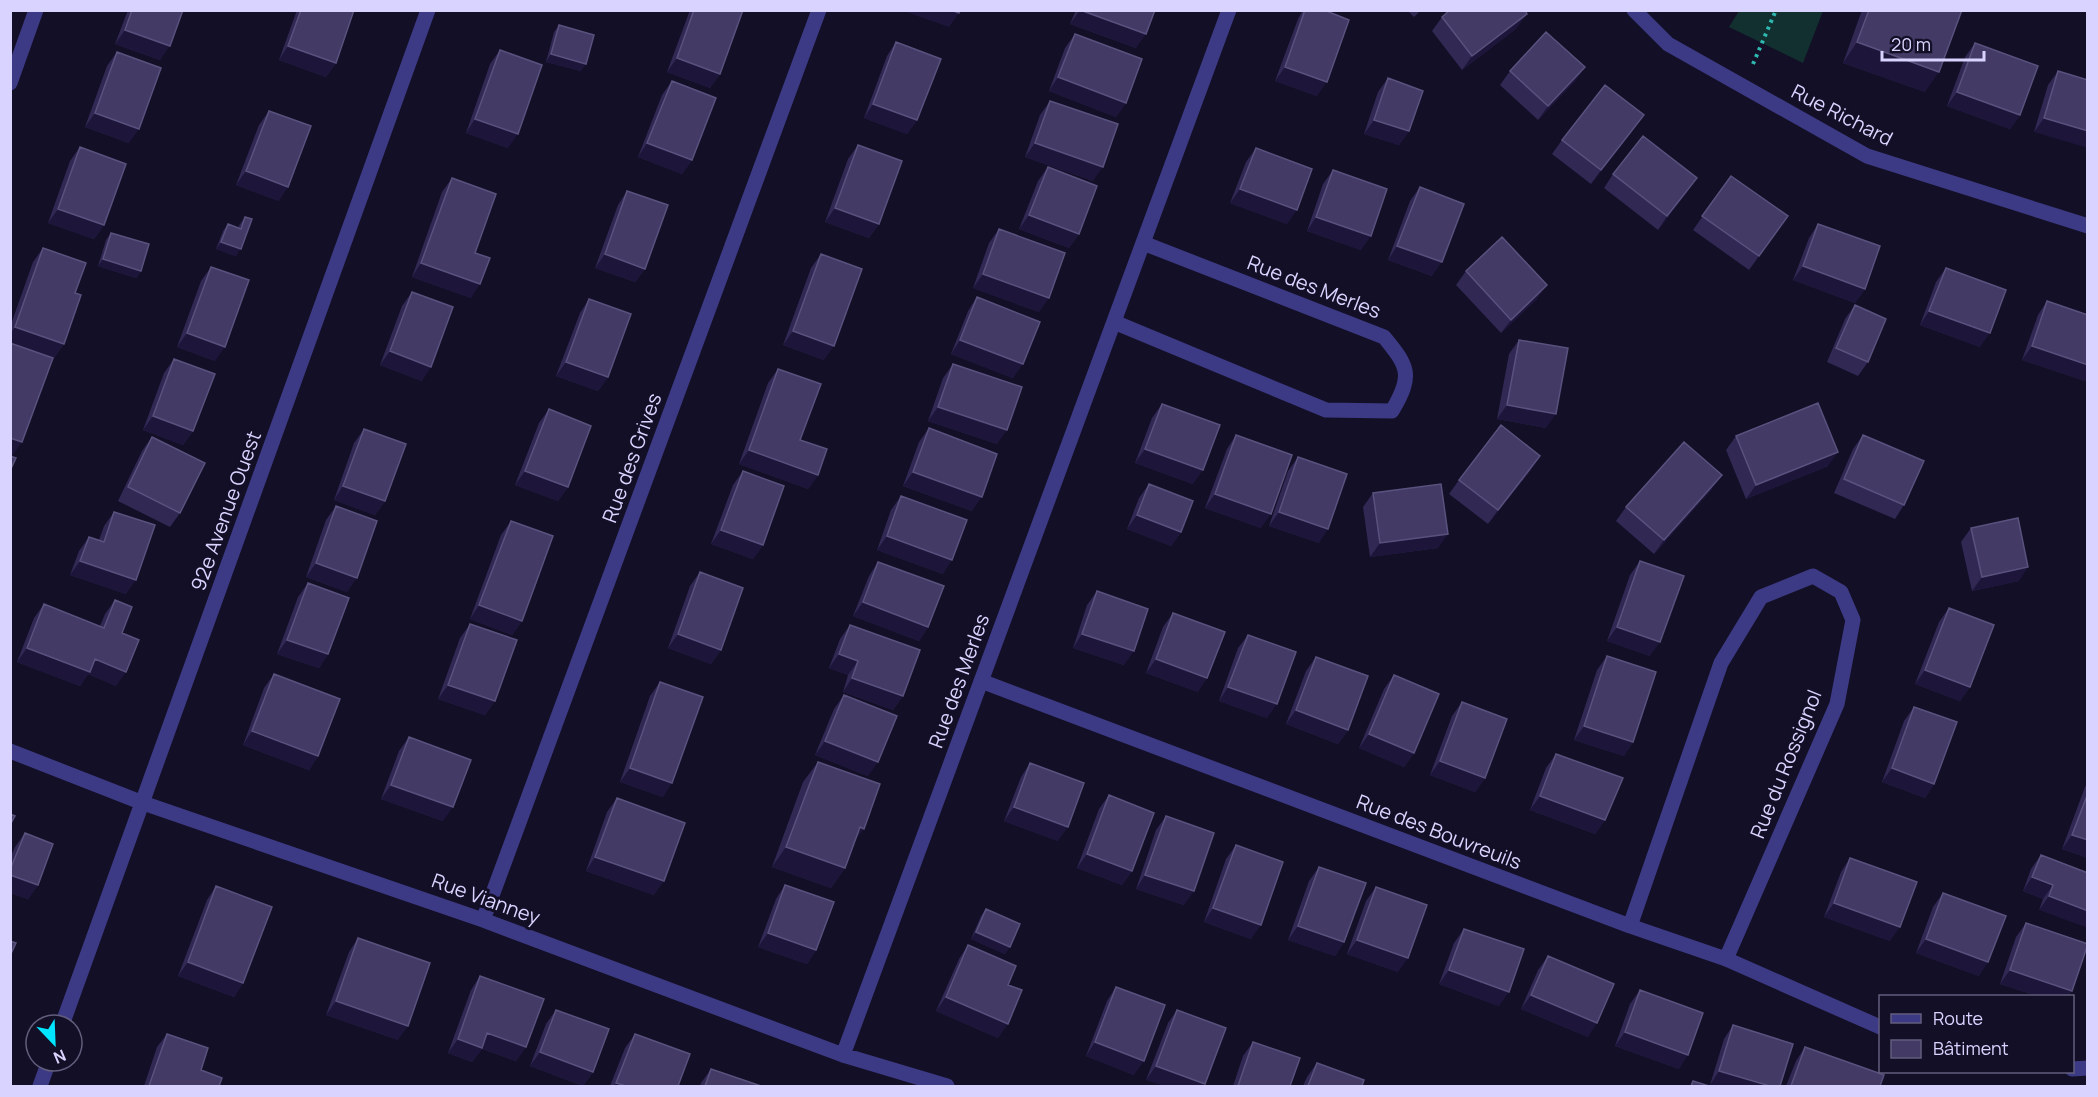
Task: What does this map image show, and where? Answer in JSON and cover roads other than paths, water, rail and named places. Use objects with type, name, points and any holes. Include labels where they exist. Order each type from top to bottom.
[{"type":"street","points":[[10,82],[36,10]]},
{"type":"street","name":"92e Avenue Ouest","points":[[66,1013],[428,10]]},
{"type":"street","name":"Rue des Grives","points":[[483,920],[819,10]]},
{"type":"street","name":"Rue des Merles","points":[[843,1054],[1229,10]]},
{"type":"street","name":"Rue Richard","points":[[1634,10],[1668,44],[1868,156],[2088,226]]},
{"type":"street","name":"Rue des Merles","points":[[1114,322],[1326,410],[1392,411],[1405,389],[1405,361],[1384,337],[1143,243]]},
{"type":"street","name":"Rue du Rossignol","points":[[1630,926],[1721,663],[1761,597],[1813,576],[1841,592],[1853,620],[1837,704],[1726,959]]},
{"type":"street","name":"Rue des Bouvreuils","points":[[981,681],[1630,926],[1726,959],[1879,1026]]},
{"type":"street","name":"Rue Vianney","points":[[10,751],[143,803],[483,920],[843,1054],[947,1086]]}]
